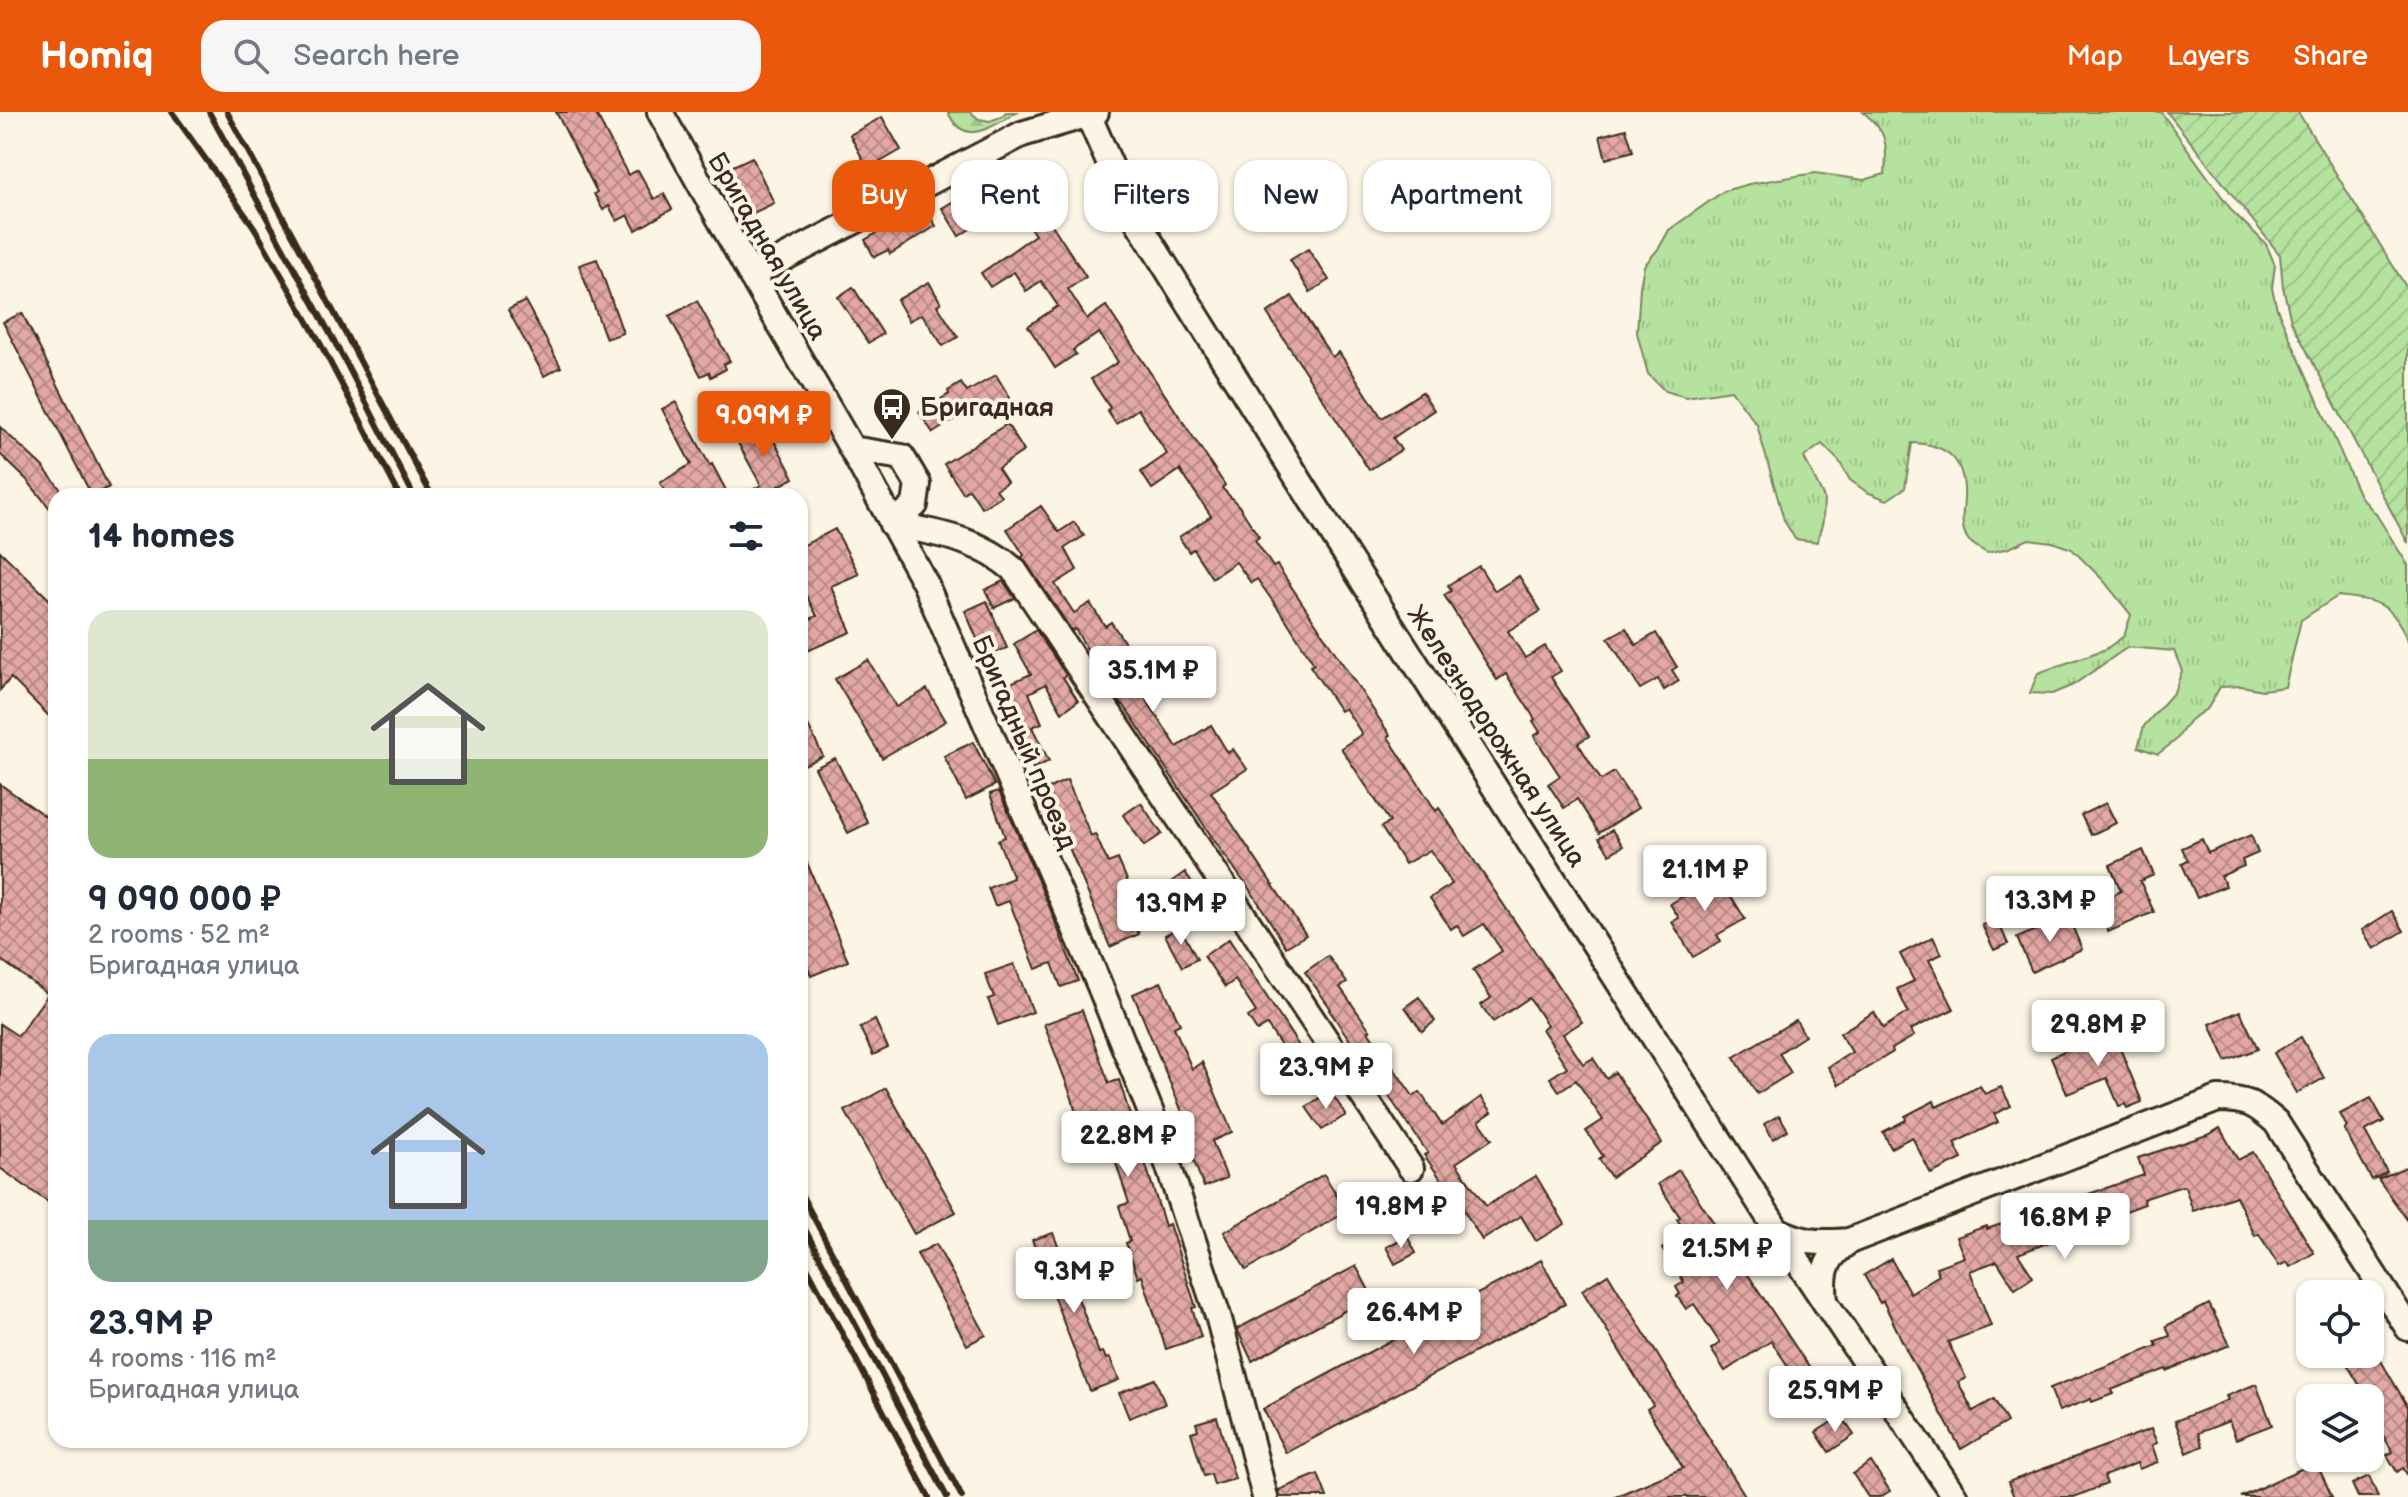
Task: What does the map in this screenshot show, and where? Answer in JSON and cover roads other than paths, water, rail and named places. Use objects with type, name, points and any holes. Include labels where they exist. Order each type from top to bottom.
[{"type":"street","name":"Бригадная улица","points":[[660,112],[892,524]]},
{"type":"street","points":[[751,275],[1022,134],[1090,113]]},
{"type":"street","name":"Железнодорожная улица","points":[[1090,113],[1128,206],[1312,501],[1777,1230],[1955,1497]]},
{"type":"street","points":[[852,449],[902,457],[918,484],[915,505],[892,524]]},
{"type":"street","points":[[892,524],[951,535],[998,555],[1014,570],[1411,1168]]},
{"type":"street","name":"Бригадный проезд","points":[[892,524],[930,594],[1099,984],[1145,1098],[1219,1319],[1265,1497]]},
{"type":"street","points":[[1825,1302],[1823,1284],[1826,1264],[1835,1251],[1849,1241],[2218,1099],[2238,1099],[2255,1104],[2276,1122],[2408,1328]]},
{"type":"street","points":[[1777,1230],[1800,1241],[1849,1241]]},
{"type":"railway","points":[[172,112],[254,227],[320,343],[396,488]]},
{"type":"railway","points":[[209,112],[346,363],[410,488]]},
{"type":"railway","points":[[227,112],[428,488]]},
{"type":"railway","points":[[808,1207],[962,1497]]},
{"type":"railway","points":[[808,1235],[947,1497]]},
{"type":"railway","points":[[808,1269],[929,1497]]},
{"type":"place","name":"Бригадная","points":[[892,441]]}]
